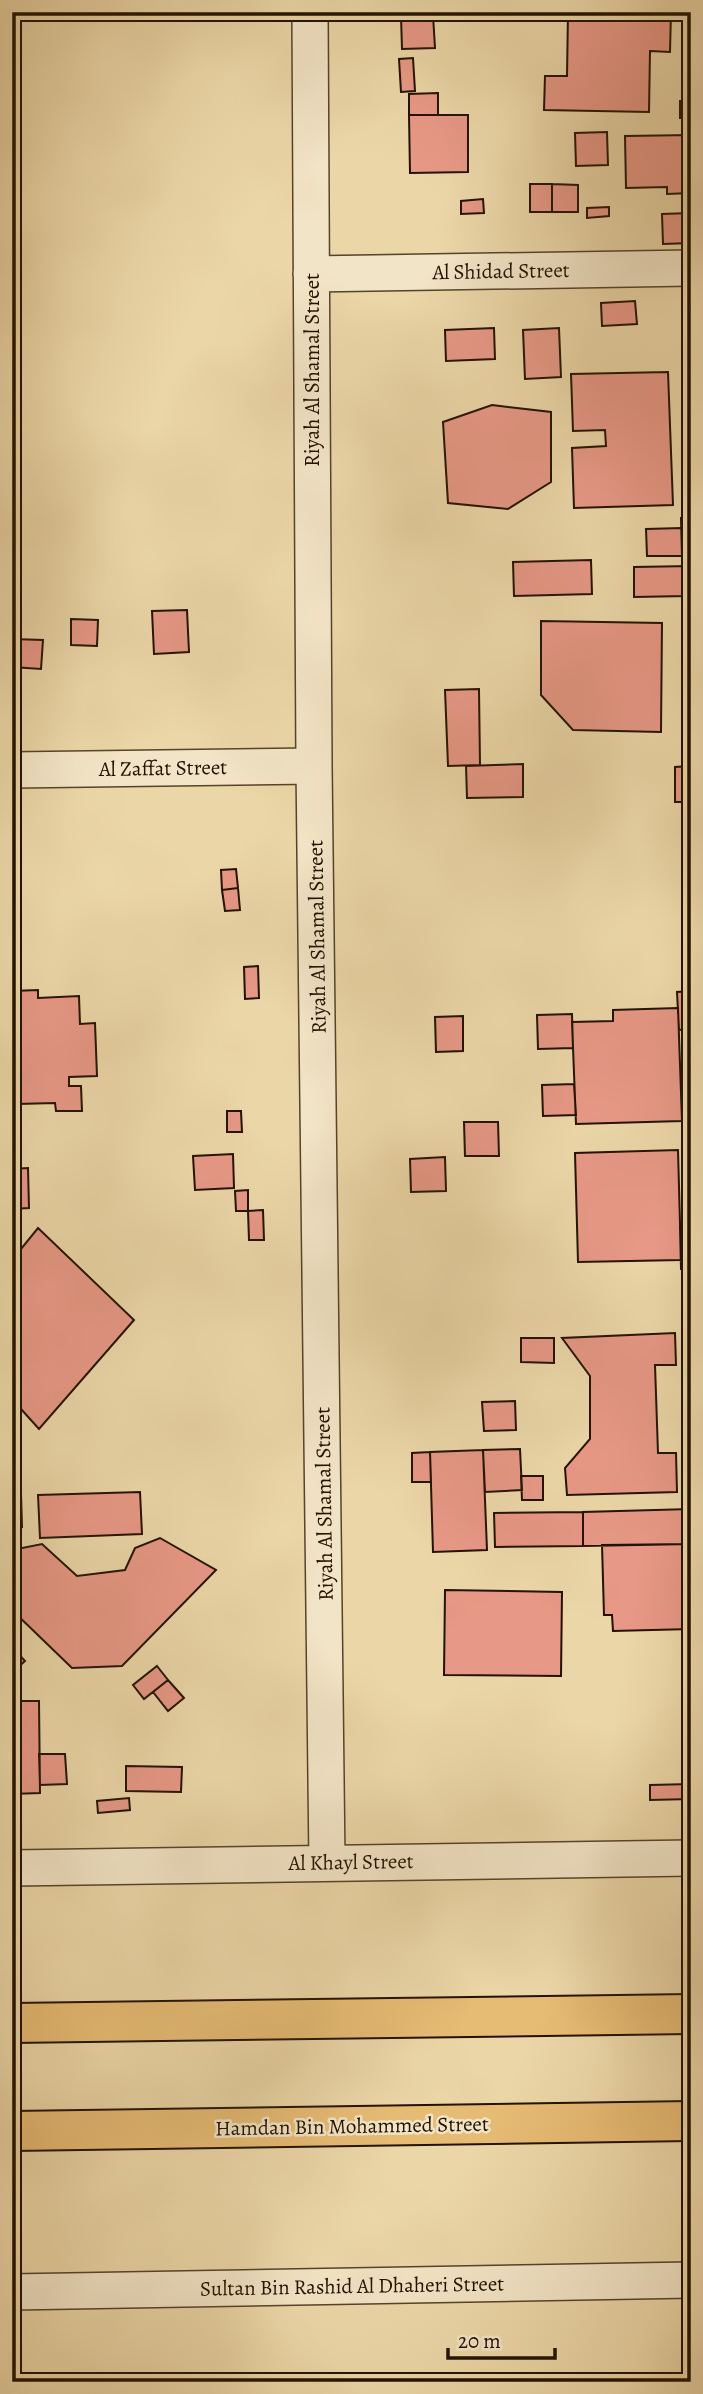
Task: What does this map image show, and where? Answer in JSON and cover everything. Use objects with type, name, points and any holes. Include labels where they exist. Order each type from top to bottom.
[{"type":"main road","points":[[12,2023],[691,2014]]},
{"type":"main road","name":"Hamdan Bin Mohammed Street","points":[[12,2131],[691,2121]]},
{"type":"street","name":"Riyah Al Shamal Street","points":[[310,12],[314,766],[327,1863]]},
{"type":"street","name":"Al Shidad Street","points":[[311,274],[691,268]]},
{"type":"street","name":"Al Zaffat Street","points":[[12,770],[314,766]]},
{"type":"street","name":"Al Khayl Street","points":[[12,1868],[691,1857]]},
{"type":"street","name":"Sultan Bin Rashid Al Dhaheri Street","points":[[12,2292],[691,2280]]},
{"type":"building","points":[[568,12],[671,12],[670,52],[650,51],[649,112],[544,110],[545,76],[567,76]]},
{"type":"building","points":[[433,15],[435,48],[402,49],[401,16]]},
{"type":"building","points":[[413,58],[415,91],[401,92],[399,59]]},
{"type":"building","points":[[438,93],[438,115],[409,115],[409,94]]},
{"type":"building","points":[[680,101],[691,101],[691,118],[680,118]]},
{"type":"building","points":[[409,115],[468,115],[468,172],[410,173]]},
{"type":"building","points":[[607,132],[608,165],[576,166],[575,133]]},
{"type":"building","points":[[691,135],[691,193],[667,194],[667,187],[626,188],[625,136]]},
{"type":"building","points":[[530,184],[552,184],[552,212],[530,212]]},
{"type":"building","points":[[552,184],[578,185],[578,212],[552,212]]},
{"type":"building","points":[[483,199],[484,213],[461,214],[461,201]]},
{"type":"building","points":[[609,207],[609,216],[587,218],[587,208]]},
{"type":"building","points":[[691,213],[691,243],[663,244],[662,214]]},
{"type":"building","points":[[635,301],[637,324],[602,326],[601,303]]},
{"type":"building","points":[[494,328],[495,359],[446,361],[445,330]]},
{"type":"building","points":[[559,328],[561,377],[525,379],[523,330]]},
{"type":"building","points":[[668,372],[673,505],[574,508],[572,448],[606,446],[605,430],[573,431],[571,374]]},
{"type":"building","points":[[492,405],[551,412],[551,482],[508,509],[448,503],[443,422]]},
{"type":"building","points":[[681,518],[691,518],[691,556],[682,556]]},
{"type":"building","points":[[682,528],[682,556],[647,556],[646,529]]},
{"type":"building","points":[[591,560],[592,594],[514,596],[513,562]]},
{"type":"building","points":[[691,566],[687,596],[634,597],[634,567]]},
{"type":"building","points":[[187,610],[189,652],[154,654],[152,611]]},
{"type":"building","points":[[71,619],[98,620],[97,646],[71,645]]},
{"type":"building","points":[[541,621],[662,623],[661,732],[573,730],[541,695]]},
{"type":"building","points":[[12,639],[43,640],[41,669],[12,667]]},
{"type":"building","points":[[479,689],[480,765],[448,766],[445,690]]},
{"type":"building","points":[[523,764],[523,797],[467,798],[466,766]]},
{"type":"building","points":[[691,766],[691,802],[675,802],[675,767]]},
{"type":"building","points":[[236,869],[238,888],[222,890],[221,870]]},
{"type":"building","points":[[238,888],[240,910],[225,911],[222,890]]},
{"type":"building","points":[[258,966],[259,998],[245,999],[244,967]]},
{"type":"building","points":[[38,990],[38,998],[79,996],[80,1024],[95,1023],[97,1076],[69,1077],[69,1086],[81,1086],[82,1111],[56,1111],[55,1103],[17,1104],[17,1113],[12,1113],[12,991]]},
{"type":"building","points":[[691,991],[691,1029],[679,1030],[677,992]]},
{"type":"building","points":[[678,1008],[682,1121],[576,1124],[572,1022],[613,1021],[613,1010]]},
{"type":"building","points":[[572,1014],[573,1048],[538,1049],[537,1015]]},
{"type":"building","points":[[463,1016],[463,1051],[436,1052],[435,1017]]},
{"type":"building","points":[[574,1084],[576,1115],[543,1116],[542,1085]]},
{"type":"building","points":[[227,1111],[241,1111],[242,1132],[227,1132]]},
{"type":"building","points":[[464,1122],[498,1122],[499,1156],[465,1156]]},
{"type":"building","points":[[678,1150],[681,1260],[578,1262],[575,1153]]},
{"type":"building","points":[[233,1154],[234,1188],[195,1190],[193,1156]]},
{"type":"building","points":[[445,1157],[446,1191],[411,1192],[410,1159]]},
{"type":"building","points":[[28,1168],[29,1208],[12,1209],[12,1169]]},
{"type":"building","points":[[248,1190],[248,1211],[236,1211],[235,1191]]},
{"type":"building","points":[[263,1210],[264,1240],[249,1240],[248,1211]]},
{"type":"building","points":[[680,1227],[691,1227],[691,1268],[681,1269]]},
{"type":"building","points":[[38,1228],[134,1320],[39,1429],[12,1399],[12,1260]]},
{"type":"building","points":[[675,1333],[676,1365],[655,1365],[658,1453],[676,1453],[677,1492],[567,1495],[565,1468],[590,1439],[590,1376],[562,1338]]},
{"type":"building","points":[[521,1338],[554,1338],[554,1363],[521,1362]]},
{"type":"building","points":[[515,1401],[516,1430],[484,1431],[482,1402]]},
{"type":"building","points":[[520,1449],[522,1490],[485,1492],[483,1450]]},
{"type":"building","points":[[483,1450],[487,1550],[433,1552],[430,1452]]},
{"type":"building","points":[[430,1452],[431,1482],[412,1482],[412,1453]]},
{"type":"building","points":[[521,1476],[543,1476],[543,1500],[522,1500]]},
{"type":"building","points":[[140,1492],[142,1534],[40,1538],[38,1495]]},
{"type":"building","points":[[12,1494],[21,1494],[22,1527],[12,1528]]},
{"type":"building","points":[[691,1509],[691,1544],[583,1546],[583,1512]]},
{"type":"building","points":[[583,1512],[583,1546],[495,1547],[494,1513]]},
{"type":"building","points":[[160,1538],[216,1570],[122,1666],[72,1668],[12,1610],[12,1550],[42,1544],[77,1576],[125,1570],[135,1548]]},
{"type":"building","points":[[691,1544],[691,1629],[613,1631],[612,1615],[604,1615],[602,1545]]},
{"type":"building","points":[[445,1590],[562,1592],[561,1676],[444,1675]]},
{"type":"building","points":[[12,1647],[25,1661],[12,1673]]},
{"type":"building","points":[[157,1666],[168,1680],[144,1699],[133,1685]]},
{"type":"building","points":[[168,1680],[184,1698],[168,1711],[153,1692]]},
{"type":"building","points":[[12,1701],[39,1701],[40,1793],[12,1794]]},
{"type":"building","points":[[39,1754],[65,1754],[67,1784],[40,1785]]},
{"type":"building","points":[[126,1766],[182,1767],[181,1792],[126,1791]]},
{"type":"building","points":[[691,1784],[691,1799],[650,1800],[650,1785]]},
{"type":"building","points":[[129,1798],[130,1810],[98,1813],[97,1801]]}]
